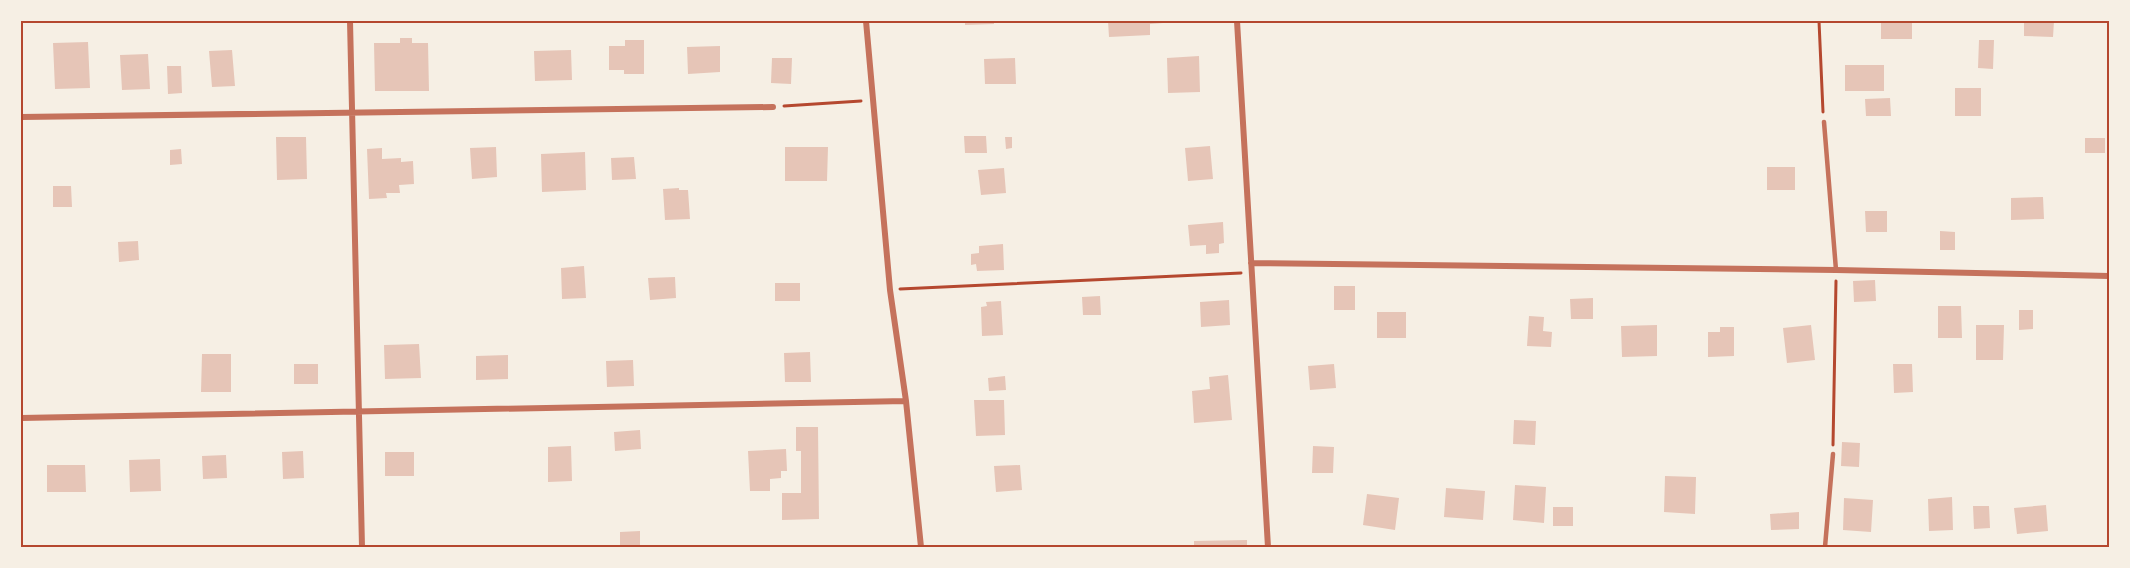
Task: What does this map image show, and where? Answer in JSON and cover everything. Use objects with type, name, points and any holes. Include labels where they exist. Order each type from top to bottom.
[{"type":"street","points":[[350,21],[362,547]]},
{"type":"street","points":[[866,21],[890,290],[906,401],[921,547]]},
{"type":"street","points":[[1237,21],[1268,547]]},
{"type":"street","points":[[21,117],[773,107]]},
{"type":"street","points":[[1251,263],[1836,270],[2109,276]]},
{"type":"street","points":[[21,418],[906,401]]},
{"type":"lane","points":[[1824,122],[1836,270]]},
{"type":"lane","points":[[1825,547],[1833,454]]},
{"type":"path","points":[[1820,21],[1824,122]]},
{"type":"path","points":[[773,107],[872,100]]},
{"type":"path","points":[[1833,454],[1836,270]]},
{"type":"path","points":[[890,290],[1252,273]]},
{"type":"building","points":[[965,21],[994,21],[994,24],[965,25]]},
{"type":"building","points":[[1108,21],[1163,21],[1163,23],[1150,24],[1150,35],[1109,37]]},
{"type":"building","points":[[1881,21],[1912,21],[1912,39],[1881,39]]},
{"type":"building","points":[[2024,21],[2054,21],[2053,37],[2024,36]]},
{"type":"building","points":[[400,38],[412,38],[412,43],[428,43],[429,91],[375,91],[374,43],[400,43]]},
{"type":"building","points":[[625,40],[644,40],[644,74],[624,74],[624,70],[609,70],[609,46],[625,46]]},
{"type":"building","points":[[1979,40],[1994,40],[1993,69],[1978,68]]},
{"type":"building","points":[[88,42],[90,88],[55,89],[53,43]]},
{"type":"building","points":[[720,46],[720,72],[688,74],[687,47]]},
{"type":"building","points":[[232,50],[235,86],[212,87],[209,51]]},
{"type":"building","points":[[571,50],[572,80],[535,81],[534,51]]},
{"type":"building","points":[[148,54],[150,89],[122,90],[120,55]]},
{"type":"building","points":[[1199,56],[1200,92],[1168,93],[1167,58]]},
{"type":"building","points":[[772,58],[792,58],[791,84],[771,83]]},
{"type":"building","points":[[1015,58],[1016,84],[985,84],[984,59]]},
{"type":"building","points":[[1845,65],[1884,65],[1884,91],[1845,91]]},
{"type":"building","points":[[167,66],[181,66],[182,93],[168,94]]},
{"type":"building","points":[[1955,88],[1981,88],[1981,116],[1955,116]]},
{"type":"building","points":[[1890,98],[1891,116],[1866,116],[1865,99]]},
{"type":"building","points":[[964,136],[986,136],[987,153],[965,153]]},
{"type":"building","points":[[276,137],[306,137],[307,179],[277,180]]},
{"type":"building","points":[[1005,137],[1012,137],[1012,148],[1006,149]]},
{"type":"building","points":[[2085,138],[2105,138],[2105,153],[2085,153]]},
{"type":"building","points":[[1210,146],[1213,179],[1188,181],[1185,148]]},
{"type":"building","points":[[496,147],[497,177],[472,179],[470,148]]},
{"type":"building","points":[[785,147],[828,147],[827,181],[785,181]]},
{"type":"building","points":[[382,148],[382,159],[401,158],[401,162],[413,161],[414,184],[399,185],[400,193],[386,193],[387,198],[369,199],[367,149]]},
{"type":"building","points":[[181,149],[182,164],[170,165],[170,150]]},
{"type":"building","points":[[585,152],[586,190],[542,192],[541,154]]},
{"type":"building","points":[[634,157],[636,179],[612,180],[611,158]]},
{"type":"building","points":[[1767,167],[1795,167],[1795,190],[1767,190]]},
{"type":"building","points":[[1004,168],[1006,193],[981,195],[978,170]]},
{"type":"building","points":[[53,186],[71,186],[72,207],[53,207]]},
{"type":"building","points":[[679,188],[679,190],[688,190],[690,219],[665,220],[663,189]]},
{"type":"building","points":[[2043,197],[2044,219],[2011,220],[2011,198]]},
{"type":"building","points":[[1865,211],[1887,211],[1887,232],[1866,232]]},
{"type":"building","points":[[1223,222],[1224,243],[1219,244],[1219,253],[1206,254],[1206,245],[1190,246],[1188,225]]},
{"type":"building","points":[[1940,231],[1955,232],[1955,250],[1940,250]]},
{"type":"building","points":[[138,241],[139,260],[119,262],[118,242]]},
{"type":"building","points":[[1003,244],[1004,270],[977,271],[976,264],[971,265],[971,254],[979,253],[979,246]]},
{"type":"building","points":[[584,266],[586,298],[562,299],[561,268]]},
{"type":"building","points":[[675,277],[676,298],[650,300],[648,278]]},
{"type":"building","points":[[1875,280],[1876,301],[1854,302],[1853,281]]},
{"type":"building","points":[[775,283],[800,283],[800,301],[775,301]]},
{"type":"building","points":[[1334,286],[1355,286],[1355,310],[1334,310]]},
{"type":"building","points":[[1100,296],[1101,315],[1083,315],[1082,297]]},
{"type":"building","points":[[1593,298],[1593,319],[1571,319],[1570,299]]},
{"type":"building","points":[[1229,300],[1230,325],[1201,327],[1200,302]]},
{"type":"building","points":[[1001,301],[1003,335],[982,336],[981,307],[987,306],[986,302]]},
{"type":"building","points":[[1938,306],[1961,306],[1962,338],[1938,338]]},
{"type":"building","points":[[2019,310],[2033,310],[2033,329],[2019,330]]},
{"type":"building","points":[[1377,312],[1406,312],[1406,338],[1377,338]]},
{"type":"building","points":[[1529,316],[1544,317],[1543,331],[1552,332],[1551,347],[1527,346]]},
{"type":"building","points":[[1657,325],[1657,356],[1622,357],[1621,326]]},
{"type":"building","points":[[1811,325],[1815,360],[1787,363],[1783,328]]},
{"type":"building","points":[[1976,325],[2004,325],[2003,360],[1976,360]]},
{"type":"building","points":[[1720,327],[1734,327],[1734,356],[1708,357],[1708,332],[1720,332]]},
{"type":"building","points":[[419,344],[421,378],[385,379],[384,345]]},
{"type":"building","points":[[810,352],[811,382],[785,382],[784,353]]},
{"type":"building","points":[[202,354],[231,354],[231,392],[201,392]]},
{"type":"building","points":[[508,355],[508,379],[476,380],[476,356]]},
{"type":"building","points":[[633,360],[634,386],[607,387],[606,361]]},
{"type":"building","points":[[294,364],[318,364],[318,384],[294,384]]},
{"type":"building","points":[[1334,364],[1336,388],[1310,390],[1308,366]]},
{"type":"building","points":[[1893,364],[1912,364],[1913,392],[1894,393]]},
{"type":"building","points":[[1228,375],[1232,420],[1194,423],[1192,391],[1210,389],[1209,377]]},
{"type":"building","points":[[1005,376],[1006,390],[989,391],[988,378]]},
{"type":"building","points":[[974,400],[1004,400],[1005,435],[976,436]]},
{"type":"building","points":[[1514,420],[1536,421],[1535,445],[1513,444]]},
{"type":"building","points":[[796,427],[818,427],[819,519],[782,520],[782,493],[801,493],[801,451],[796,451]]},
{"type":"building","points":[[640,430],[641,449],[615,451],[614,432]]},
{"type":"building","points":[[1842,442],[1860,443],[1859,467],[1841,466]]},
{"type":"building","points":[[571,446],[572,481],[548,482],[548,447]]},
{"type":"building","points":[[1313,446],[1334,447],[1333,473],[1312,473]]},
{"type":"building","points":[[786,449],[787,471],[781,471],[781,478],[770,479],[770,491],[750,491],[748,451]]},
{"type":"building","points":[[303,451],[304,478],[283,479],[282,452]]},
{"type":"building","points":[[385,452],[414,452],[414,476],[385,476]]},
{"type":"building","points":[[226,455],[227,478],[203,479],[202,456]]},
{"type":"building","points":[[160,459],[161,491],[130,492],[129,460]]},
{"type":"building","points":[[47,465],[85,465],[86,492],[47,492]]},
{"type":"building","points":[[1020,465],[1022,490],[996,492],[994,466]]},
{"type":"building","points":[[1665,476],[1696,477],[1695,514],[1664,512]]},
{"type":"building","points":[[1515,485],[1546,487],[1544,523],[1513,520]]},
{"type":"building","points":[[1446,488],[1485,491],[1483,520],[1444,517]]},
{"type":"building","points":[[1367,494],[1399,498],[1395,530],[1363,525]]},
{"type":"building","points":[[1952,497],[1953,530],[1929,531],[1928,499]]},
{"type":"building","points":[[1844,498],[1873,500],[1871,532],[1843,530]]},
{"type":"building","points":[[2046,505],[2048,531],[2017,534],[2014,508]]},
{"type":"building","points":[[1973,506],[1989,506],[1990,528],[1974,529]]},
{"type":"building","points":[[1553,507],[1573,507],[1573,526],[1553,526]]},
{"type":"building","points":[[1799,512],[1799,529],[1771,530],[1770,514]]},
{"type":"building","points":[[640,531],[640,547],[620,547],[620,532]]},
{"type":"building","points":[[1247,540],[1247,547],[1194,547],[1194,541]]}]
